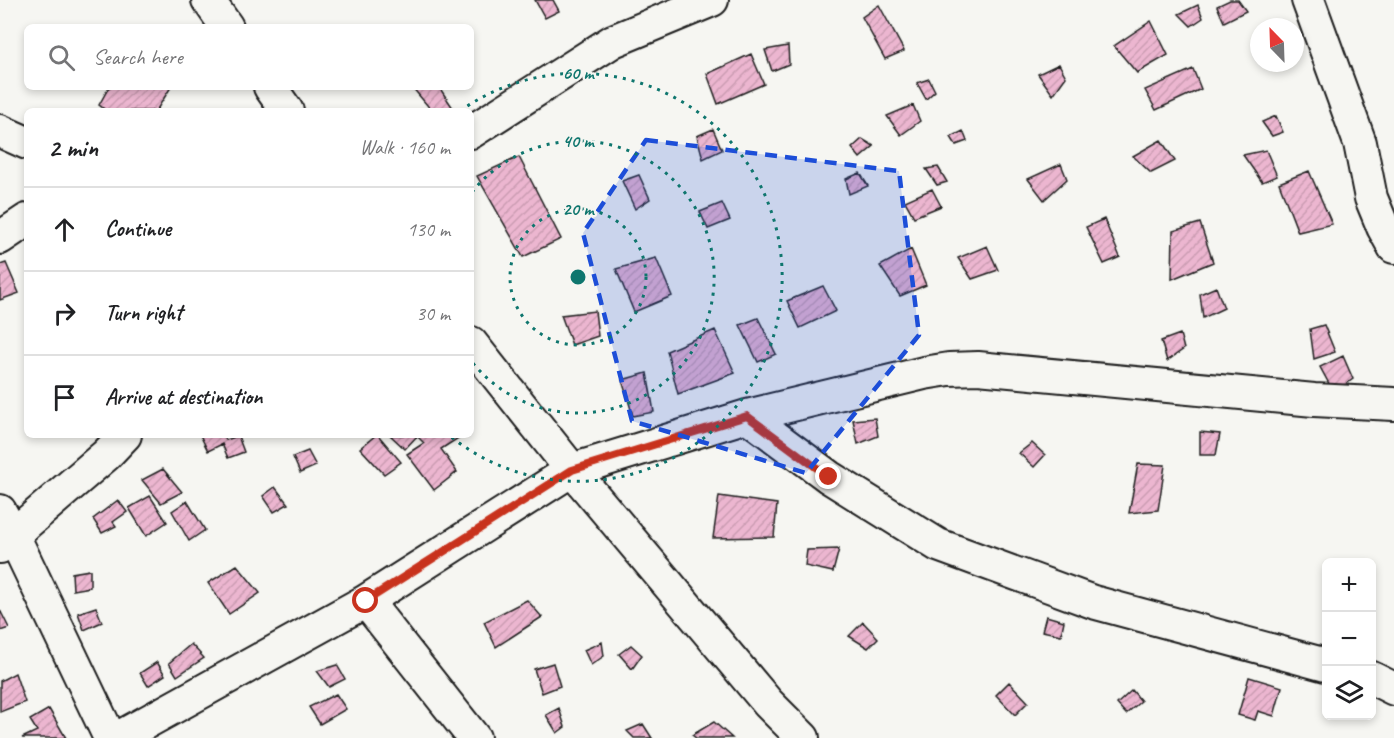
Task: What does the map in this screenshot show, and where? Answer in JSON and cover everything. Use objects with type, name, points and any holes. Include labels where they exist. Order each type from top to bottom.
[{"type":"street","points":[[208,0],[225,24]]},
{"type":"street","points":[[474,130],[613,41],[712,0]]},
{"type":"street","points":[[1308,0],[1360,143],[1371,198],[1394,247]]},
{"type":"street","points":[[272,90],[285,108]]},
{"type":"street","points":[[0,131],[24,142]]},
{"type":"street","points":[[0,238],[24,222]]},
{"type":"street","points":[[474,347],[572,470],[768,703],[802,738]]},
{"type":"street","points":[[118,738],[366,601],[572,470],[747,416],[924,373],[978,368],[1314,400],[1394,404]]},
{"type":"street","points":[[747,416],[829,477],[938,545],[1093,602],[1322,664]]},
{"type":"street","points":[[110,738],[4,531],[106,455],[122,438]]},
{"type":"street","points":[[366,601],[474,738]]},
{"type":"street","points":[[1376,680],[1394,689]]},
{"type":"highlighted area","points":[[646,140],[899,171],[919,335],[806,473],[632,421],[583,233]]},
{"type":"building","points":[[535,0],[553,0],[559,11],[545,18]]},
{"type":"building","points":[[1230,0],[1238,0],[1246,11],[1224,22],[1217,6]]},
{"type":"building","points":[[879,5],[904,51],[885,59],[862,17]]},
{"type":"building","points":[[1198,5],[1203,18],[1191,26],[1179,14]]},
{"type":"building","points":[[1151,21],[1168,55],[1137,73],[1114,46]]},
{"type":"building","points":[[788,46],[789,64],[772,71],[765,50]]},
{"type":"building","points":[[751,54],[764,84],[718,104],[707,74]]},
{"type":"building","points":[[1059,64],[1066,77],[1053,95],[1038,74]]},
{"type":"building","points":[[1193,69],[1201,89],[1156,110],[1145,90]]},
{"type":"building","points":[[929,79],[935,91],[926,99],[917,83]]},
{"type":"building","points":[[107,90],[169,90],[158,108],[103,108],[99,105]]},
{"type":"building","points":[[414,90],[441,90],[453,108],[430,108]]},
{"type":"building","points":[[913,105],[920,121],[901,135],[887,116]]},
{"type":"building","points":[[1276,116],[1283,132],[1272,136],[1262,122]]},
{"type":"building","points":[[713,129],[722,150],[703,159],[697,136]]},
{"type":"building","points":[[963,131],[967,141],[956,145],[951,137]]},
{"type":"building","points":[[862,139],[874,146],[860,158],[852,148]]},
{"type":"building","points":[[1161,140],[1175,161],[1151,173],[1133,156]]},
{"type":"building","points":[[1266,150],[1277,176],[1262,182],[1243,155]]},
{"type":"building","points":[[519,157],[561,239],[523,257],[477,176]]},
{"type":"building","points":[[1061,164],[1067,179],[1044,200],[1028,179]]},
{"type":"building","points":[[938,167],[947,182],[937,185],[926,169]]},
{"type":"building","points":[[1309,171],[1332,224],[1298,232],[1279,183]]},
{"type":"building","points":[[860,173],[868,186],[849,194],[846,179]]},
{"type":"building","points":[[639,175],[650,199],[635,209],[622,181]]},
{"type":"building","points":[[932,189],[941,206],[914,217],[905,201]]},
{"type":"building","points":[[722,203],[730,220],[708,229],[700,212]]},
{"type":"building","points":[[1104,219],[1120,257],[1104,264],[1086,227]]},
{"type":"building","points":[[1200,223],[1213,262],[1172,279],[1173,231]]},
{"type":"building","points":[[987,246],[998,270],[972,279],[958,258]]},
{"type":"building","points":[[911,249],[926,285],[900,296],[880,266]]},
{"type":"building","points":[[656,258],[672,296],[634,312],[616,269]]},
{"type":"building","points":[[6,263],[19,293],[0,300],[0,265]]},
{"type":"building","points":[[823,286],[836,311],[800,328],[787,301]]},
{"type":"building","points":[[1216,287],[1224,308],[1203,318],[1200,294]]},
{"type":"building","points":[[595,311],[598,336],[572,345],[561,315]]},
{"type":"building","points":[[758,318],[776,354],[758,362],[740,325]]},
{"type":"building","points":[[1324,325],[1335,352],[1314,359],[1310,329]]},
{"type":"building","points":[[715,330],[735,373],[678,394],[667,351]]},
{"type":"building","points":[[1180,334],[1184,349],[1167,361],[1161,341]]},
{"type":"building","points":[[1343,356],[1353,379],[1334,393],[1320,367]]},
{"type":"building","points":[[647,373],[654,412],[633,416],[622,380]]},
{"type":"building","points":[[875,418],[878,436],[858,444],[853,420]]},
{"type":"building","points":[[1200,432],[1220,434],[1216,455],[1200,455]]},
{"type":"building","points":[[202,438],[225,438],[226,440],[239,438],[244,452],[228,458],[222,444],[208,451]]},
{"type":"building","points":[[372,438],[381,438],[401,462],[384,474],[360,448]]},
{"type":"building","points":[[393,438],[415,438],[405,449]]},
{"type":"building","points":[[419,438],[458,438],[441,449],[457,472],[434,490],[407,454],[424,443]]},
{"type":"building","points":[[1032,443],[1045,455],[1034,467],[1019,453]]},
{"type":"building","points":[[308,451],[316,466],[300,473],[293,457]]},
{"type":"building","points":[[1138,464],[1165,465],[1158,510],[1129,513]]},
{"type":"building","points":[[163,469],[182,492],[161,503],[142,480]]},
{"type":"building","points":[[275,487],[288,504],[274,512],[263,496]]},
{"type":"building","points":[[150,496],[167,522],[146,536],[129,508]]},
{"type":"building","points":[[719,496],[777,504],[774,537],[713,538]]},
{"type":"building","points":[[118,500],[127,512],[113,522],[116,526],[102,533],[93,519]]},
{"type":"building","points":[[187,501],[205,530],[189,541],[172,511]]},
{"type":"building","points":[[839,549],[833,572],[805,566],[807,550]]},
{"type":"building","points":[[237,565],[260,593],[229,614],[208,583]]},
{"type":"building","points":[[90,570],[90,587],[73,590],[72,573]]},
{"type":"building","points":[[527,600],[542,617],[496,647],[484,622]]},
{"type":"building","points":[[96,607],[102,622],[84,630],[78,613]]},
{"type":"building","points":[[0,610],[9,628],[0,631]]},
{"type":"building","points":[[1046,616],[1064,621],[1061,635],[1042,631]]},
{"type":"building","points":[[863,622],[878,638],[868,648],[849,636]]},
{"type":"building","points":[[602,642],[604,656],[591,665],[584,650]]},
{"type":"building","points":[[191,644],[204,658],[177,676],[169,663]]},
{"type":"building","points":[[631,645],[642,655],[632,669],[619,654]]},
{"type":"building","points":[[157,662],[165,675],[148,686],[140,673]]},
{"type":"building","points":[[553,663],[560,686],[542,693],[534,669]]},
{"type":"building","points":[[337,665],[345,679],[329,687],[317,671]]},
{"type":"building","points":[[15,673],[25,702],[0,712],[0,681]]},
{"type":"building","points":[[1249,677],[1282,687],[1274,716],[1258,711],[1255,720],[1238,715]]},
{"type":"building","points":[[1009,682],[1028,702],[1015,715],[996,695]]},
{"type":"building","points":[[1132,690],[1141,701],[1126,714],[1117,704]]},
{"type":"building","points":[[336,694],[346,709],[320,724],[309,707]]},
{"type":"building","points":[[559,708],[565,727],[557,733],[546,715]]},
{"type":"building","points":[[49,709],[66,738],[22,738],[37,731],[30,720]]},
{"type":"building","points":[[714,722],[732,738],[696,738],[692,735]]},
{"type":"building","points":[[643,724],[652,738],[634,738],[627,731]]},
{"type":"route","points":[[366,601],[572,470],[747,416],[829,477]]}]
